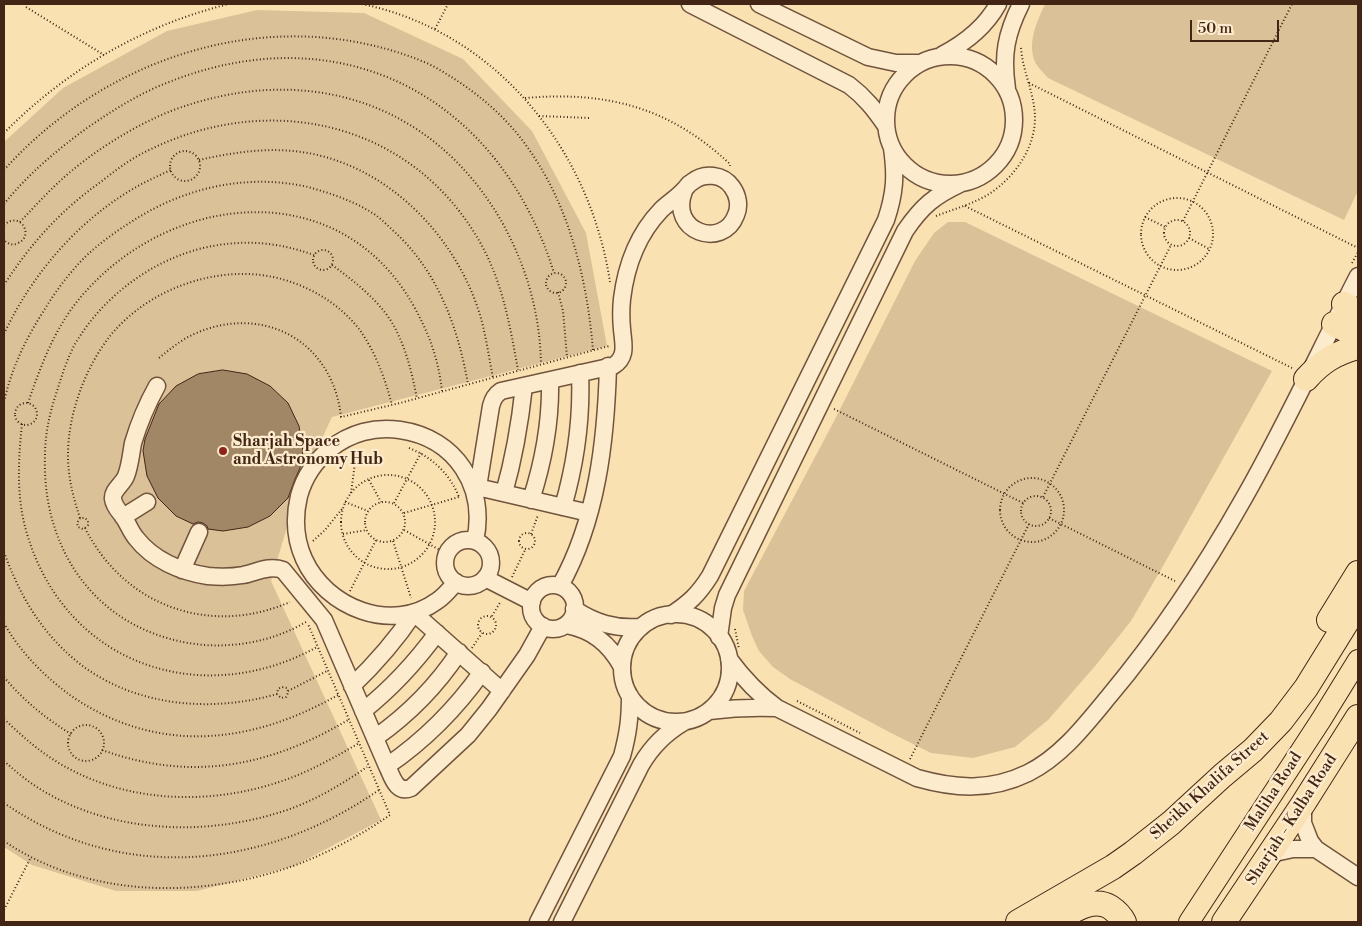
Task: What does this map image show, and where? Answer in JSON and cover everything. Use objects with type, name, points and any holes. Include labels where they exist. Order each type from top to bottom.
[{"type":"highway","points":[[1301,374],[1346,350],[1352,325]]},
{"type":"highway","points":[[1222,776],[1232,760],[1279,703],[1358,573]]},
{"type":"highway","name":"Sheikh Khalifa Street","points":[[1018,922],[1133,853],[1171,823],[1253,750],[1294,705],[1358,604]]},
{"type":"highway","name":"Sharjah - Kalba Road","points":[[1224,922],[1303,804],[1358,717]]},
{"type":"highway","points":[[1054,922],[1088,905],[1098,903],[1107,905],[1116,911],[1124,922]]},
{"type":"main road","name":"Maliha Road","points":[[1189,922],[1322,720],[1358,660]]},
{"type":"street","points":[[690,4],[849,85],[861,94],[886,126]]},
{"type":"street","points":[[759,4],[868,57],[896,63],[918,63]]},
{"type":"street","points":[[942,55],[960,45],[974,34],[986,22],[998,4]]},
{"type":"street","points":[[719,637],[727,595],[904,232],[928,202],[944,191],[978,178],[992,168],[1003,156],[1011,141],[1014,124],[1013,107],[1004,69],[1005,53],[1008,34],[1021,4]]},
{"type":"street","points":[[671,615],[688,604],[701,590],[710,576],[886,220],[892,203],[895,185],[895,166],[886,126],[886,108],[892,90],[903,75],[918,63],[942,55],[962,56],[981,63],[996,75],[1008,91]]},
{"type":"street","points":[[892,148],[901,162],[914,173],[929,181],[945,184],[962,183]]},
{"type":"street","points":[[475,540],[478,513],[475,487],[494,399],[501,391],[580,373],[618,362],[624,350],[621,313],[622,297],[635,248],[646,229],[660,211],[694,180],[701,177],[716,176],[723,179],[734,189],[738,204],[735,218],[731,225],[718,233],[710,234],[703,233],[690,226],[682,213],[681,198],[684,191]]},
{"type":"street","points":[[684,722],[668,722],[653,718],[640,709],[630,696],[624,682],[622,667],[625,651],[640,627],[656,618],[671,615],[685,615],[698,619],[710,627],[719,637],[725,648],[735,657],[742,678],[758,694],[777,708],[918,778],[962,787],[992,784],[1007,781],[1028,773],[1047,762],[1064,747],[1118,686],[1194,581],[1244,498],[1301,374],[1352,325],[1358,276]]},
{"type":"street","points":[[560,586],[577,551],[589,513],[602,446],[608,366]]},
{"type":"street","points":[[563,507],[578,441],[580,373]]},
{"type":"street","points":[[537,501],[538,480],[547,440],[550,380]]},
{"type":"street","points":[[156,386],[142,417],[131,455],[135,462],[136,477],[123,499],[122,515],[129,528],[143,546],[161,560],[182,570],[209,576],[242,576],[268,568],[284,570],[324,620],[396,785],[403,789],[411,788],[468,735],[527,655],[543,626]]},
{"type":"street","points":[[504,493],[519,430],[524,386]]},
{"type":"street","points":[[456,582],[438,601],[410,604],[394,617],[354,609],[344,603],[318,580],[305,561],[301,550],[297,533],[296,515],[297,504],[304,481],[321,457],[344,440],[366,431],[389,429],[412,432],[442,446],[463,468],[475,487],[589,513]]},
{"type":"street","points":[[122,515],[147,502]]},
{"type":"street","points":[[182,570],[199,532]]},
{"type":"street","points":[[475,540],[485,546],[492,563],[488,574],[482,582],[472,586],[461,585],[448,574],[445,562],[452,546],[457,542],[475,540]]},
{"type":"street","points":[[488,574],[535,597]]},
{"type":"street","points":[[545,586],[560,586],[570,592],[574,603],[573,615],[566,624],[555,628],[543,626],[535,619],[531,608],[535,597],[545,586]]},
{"type":"street","points":[[410,604],[437,633],[502,691]]},
{"type":"street","points":[[352,686],[392,644],[410,604]]},
{"type":"street","points":[[574,609],[589,618],[609,626],[624,628],[640,627]]},
{"type":"street","points":[[566,624],[584,630],[603,641],[622,667]]},
{"type":"street","points":[[363,711],[403,676],[437,633]]},
{"type":"street","points":[[375,738],[407,714],[462,655]]},
{"type":"street","points":[[562,922],[645,758],[659,740],[671,730],[709,711],[722,696],[735,657]]},
{"type":"street","points":[[387,766],[418,743],[446,718],[482,672]]},
{"type":"street","points":[[538,922],[622,756],[630,718],[630,696]]},
{"type":"street","points":[[709,711],[731,708],[777,708]]},
{"type":"street","points":[[1303,804],[1303,823],[1310,841],[1316,848],[1358,877]]},
{"type":"street","points":[[1270,854],[1293,849],[1316,848]]},
{"type":"path","points":[[4,134],[32,106],[104,55],[143,33],[162,25],[220,5],[229,4]]},
{"type":"path","points":[[362,4],[391,12],[448,36],[481,57],[524,98],[564,151],[583,187],[601,239],[610,286]]},
{"type":"path","points":[[435,29],[448,4]]},
{"type":"path","points":[[1183,221],[1292,4]]},
{"type":"path","points":[[26,7],[104,55]]},
{"type":"path","points":[[1021,46],[1035,109],[1033,138],[1028,151],[1010,176],[988,195],[965,206],[1301,374]]},
{"type":"path","points":[[410,54],[441,70],[489,105],[515,131],[539,165],[550,184],[562,212],[578,258],[588,304],[592,350]]},
{"type":"path","points":[[4,204],[42,164],[73,138],[127,102],[169,82],[223,66],[261,60],[300,58],[342,62],[381,74],[418,92],[440,106],[484,144],[524,199],[542,237],[554,273]]},
{"type":"path","points":[[1029,83],[1358,248]]},
{"type":"path","points":[[4,170],[31,142],[54,122],[100,87]]},
{"type":"path","points":[[20,222],[60,181],[88,159],[135,128],[171,111],[226,96],[276,90],[322,92],[354,100],[399,119],[429,138],[468,172],[485,195],[506,230],[525,271],[536,310],[541,364]]},
{"type":"path","points":[[524,98],[551,96],[584,97],[619,102],[651,112],[680,125],[719,153],[730,164],[723,179]]},
{"type":"path","points":[[539,116],[590,118]]},
{"type":"path","points":[[4,285],[22,258],[46,229],[67,208],[116,169],[148,150],[187,134],[227,125],[270,121],[311,123],[357,135],[388,150],[416,169],[450,201],[471,228],[497,278],[507,312],[518,371]]},
{"type":"path","points":[[182,151],[191,152],[199,160],[200,168],[198,175],[188,181],[177,179],[172,174],[171,162],[175,154],[182,151]]},
{"type":"path","points":[[199,160],[222,155],[261,151],[310,153],[333,159],[354,168],[394,191],[430,225],[450,251],[464,274],[482,321],[493,378]]},
{"type":"path","points":[[4,334],[28,291],[53,258],[75,234],[120,196],[171,170]]},
{"type":"path","points":[[4,402],[16,361],[39,318],[65,280],[97,246],[113,233],[145,213],[175,198],[202,190],[264,181],[290,184],[331,194],[374,214],[390,227],[428,271],[441,294],[456,332],[468,384]]},
{"type":"path","points":[[1178,198],[1193,201],[1210,218],[1213,234],[1210,249],[1201,261],[1189,268],[1174,270],[1160,266],[1148,255],[1142,240],[1142,224],[1146,216],[1162,201],[1178,198]]},
{"type":"path","points":[[28,403],[46,354],[64,319],[87,290],[113,265],[147,242],[182,226],[226,213],[254,211],[283,214],[322,224],[356,242],[384,265],[406,293],[428,332],[437,361],[442,391]]},
{"type":"path","points":[[1146,216],[1165,228]]},
{"type":"path","points":[[4,225],[14,220],[20,222],[25,230],[24,239],[20,243],[14,245],[4,242]]},
{"type":"path","points":[[1173,220],[1183,221],[1189,228],[1189,238],[1186,243],[1180,246],[1171,245],[1165,239],[1165,228],[1173,220]]},
{"type":"path","points":[[1189,238],[1210,249]]},
{"type":"path","points":[[1043,497],[1171,245]]},
{"type":"path","points":[[321,250],[328,250],[333,258],[332,264],[328,269],[318,269],[313,262],[315,253],[321,250]]},
{"type":"path","points":[[332,264],[367,293],[391,321],[405,352],[416,398]]},
{"type":"path","points":[[554,273],[561,274],[565,279],[566,286],[558,292],[549,289],[546,283],[548,276],[554,273]]},
{"type":"path","points":[[85,528],[80,528],[77,525],[77,521],[80,518],[70,483],[68,454],[78,397],[88,373],[110,335],[122,323],[148,302],[195,280],[226,274],[254,274],[282,278],[303,286],[326,299],[349,318],[368,344],[383,375],[392,405]]},
{"type":"path","points":[[558,292],[563,311],[567,357]]},
{"type":"path","points":[[159,358],[181,341],[207,329],[234,324],[254,323],[280,330],[303,343],[317,357],[334,384],[341,417],[493,378],[614,344]]},
{"type":"path","points":[[22,403],[28,403],[36,409],[36,418],[28,425],[22,424],[15,417],[15,410],[22,403]]},
{"type":"path","points":[[830,407],[1023,503]]},
{"type":"path","points":[[22,424],[19,455],[19,488],[28,536],[38,564],[53,591],[88,632],[119,653],[143,664],[197,675],[231,675],[266,669],[297,658],[318,647]]},
{"type":"path","points":[[351,493],[357,444]]},
{"type":"path","points":[[405,446],[435,463],[451,481],[462,503]]},
{"type":"path","points":[[394,504],[421,454]]},
{"type":"path","points":[[390,474],[408,479],[428,496],[432,505],[435,522],[434,531],[430,544],[415,561],[401,567],[381,569],[365,563],[350,550],[341,525],[343,508],[345,502],[357,486],[368,479],[390,474]]},
{"type":"path","points":[[368,479],[381,502]]},
{"type":"path","points":[[1036,479],[1050,484],[1062,499],[1064,512],[1061,524],[1057,530],[1046,539],[1033,542],[1020,540],[1013,536],[1007,531],[1000,517],[1004,494],[1009,488],[1022,480],[1036,479]]},
{"type":"path","points":[[1030,496],[1043,497],[1050,506],[1049,518],[1041,524],[1029,524],[1022,516],[1023,503],[1030,496]]},
{"type":"path","points":[[404,514],[459,497]]},
{"type":"path","points":[[532,534],[525,532],[520,536],[520,546],[526,549],[532,548],[535,542],[532,534],[537,501]]},
{"type":"path","points":[[345,502],[368,511]]},
{"type":"path","points":[[381,502],[394,504],[398,506],[406,519],[404,530],[393,541],[382,542],[376,540],[367,530],[365,521],[368,511],[381,502]]},
{"type":"path","points":[[310,543],[325,530],[343,508]]},
{"type":"path","points":[[80,518],[85,518],[88,521],[88,525],[85,528]]},
{"type":"path","points":[[1049,518],[1178,582]]},
{"type":"path","points":[[910,760],[1029,524]]},
{"type":"path","points":[[85,528],[102,556],[123,578],[149,596],[178,608],[207,615],[236,616],[264,612],[295,599]]},
{"type":"path","points":[[343,534],[367,530]]},
{"type":"path","points":[[404,530],[448,554]]},
{"type":"path","points":[[349,593],[376,540]]},
{"type":"path","points":[[393,541],[410,604]]},
{"type":"path","points":[[492,616],[526,549]]},
{"type":"path","points":[[4,552],[26,602],[45,629],[64,651],[87,669],[111,684],[154,699],[189,705],[233,704],[277,694]]},
{"type":"path","points":[[344,590],[352,595]]},
{"type":"path","points":[[410,604],[417,596]]},
{"type":"path","points":[[485,615],[492,616],[496,622],[495,629],[490,634],[482,633],[478,627],[479,620],[485,615]]},
{"type":"path","points":[[4,842],[31,857],[65,871],[106,883],[176,888],[208,886],[255,878],[298,864],[339,846],[390,815],[307,622]]},
{"type":"path","points":[[4,623],[32,662],[61,688],[89,707],[117,721],[131,727],[159,734],[208,736],[257,730],[298,716],[338,696]]},
{"type":"path","points":[[734,623],[737,641],[735,657]]},
{"type":"path","points":[[462,655],[482,633]]},
{"type":"path","points":[[277,694],[283,698],[287,696],[288,691],[328,671]]},
{"type":"path","points":[[4,677],[30,705],[71,734]]},
{"type":"path","points":[[277,694],[278,689],[282,687],[287,688],[288,691]]},
{"type":"path","points":[[790,698],[865,735]]},
{"type":"path","points":[[4,720],[38,750],[87,778],[118,789],[173,797],[223,794],[278,782],[323,764],[358,743]]},
{"type":"path","points":[[102,750],[168,766],[221,766],[255,760],[290,748],[329,731],[348,720]]},
{"type":"path","points":[[79,726],[93,726],[102,736],[104,743],[100,754],[92,759],[83,760],[74,756],[68,743],[71,734],[79,726]]},
{"type":"path","points":[[4,762],[40,789],[78,808],[119,820],[160,827],[208,826],[287,810],[338,786],[368,766]]},
{"type":"path","points":[[4,803],[40,825],[61,835],[97,847],[149,856],[194,857],[239,851],[289,838],[330,820],[379,790]]},
{"type":"path","points":[[4,910],[31,857]]},
{"type":"shaded area","points":[[1045,4],[1358,4],[1358,191],[1344,220],[1048,78],[1035,62],[1032,47],[1034,32]]},
{"type":"shaded area","points":[[257,10],[364,13],[463,59],[532,131],[586,233],[607,346],[332,417],[298,490],[271,581],[381,820],[294,866],[197,891],[116,891],[32,865],[4,847],[4,142],[63,88],[167,31]]},
{"type":"shaded area","points":[[948,222],[965,222],[1272,371],[1131,621],[1048,720],[1015,747],[973,758],[931,753],[790,679],[773,667],[759,651],[743,610],[744,591],[832,425],[915,261],[934,233]]},
{"type":"building","name":"Sharjah Space and Astronomy Hub","points":[[223,370],[247,374],[270,386],[288,403],[299,426],[303,451],[300,468],[288,498],[270,516],[248,527],[223,531],[208,529],[203,523],[193,524],[176,516],[158,498],[147,476],[143,451],[145,439],[159,404],[176,386],[198,374]]},
{"type":"place","name":"Sharjah Space and Astronomy Hub","points":[[223,451]]}]
